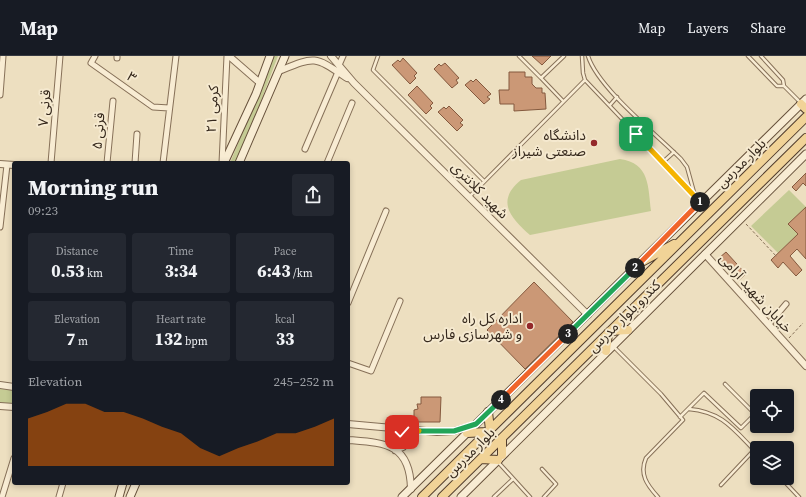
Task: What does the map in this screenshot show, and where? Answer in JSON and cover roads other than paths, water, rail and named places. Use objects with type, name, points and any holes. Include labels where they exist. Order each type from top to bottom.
[{"type":"main road","points":[[224,161],[260,83],[270,56]]},
{"type":"main road","points":[[240,161],[285,56]]},
{"type":"main road","name":"کندرو بلوار مدرس","points":[[402,497],[701,203],[804,104]]},
{"type":"main road","name":"بلوار مدرس","points":[[422,497],[806,117]]},
{"type":"main road","name":"بلوار مدرس","points":[[442,497],[805,140]]},
{"type":"main road","name":"کندرو بلوار مدرس","points":[[460,497],[806,154]]},
{"type":"main road","points":[[640,263],[682,240]]},
{"type":"main road","points":[[609,348],[609,332],[628,330]]},
{"type":"main road","points":[[467,433],[488,431],[488,412]]},
{"type":"main road","points":[[481,459],[499,459],[502,438]]},
{"type":"main road","points":[[119,497],[122,485]]},
{"type":"main road","points":[[130,497],[135,485]]},
{"type":"street","points":[[0,95],[3,56]]},
{"type":"street","name":"قرنی ۷","points":[[51,161],[60,56]]},
{"type":"street","name":"۳","points":[[95,56],[91,63],[153,107],[169,108]]},
{"type":"street","points":[[163,161],[176,56]]},
{"type":"street","points":[[228,56],[260,83]]},
{"type":"street","name":"کرمی ۲۱","points":[[223,161],[228,56]]},
{"type":"street","points":[[331,56],[354,83]]},
{"type":"street","points":[[339,65],[343,56]]},
{"type":"street","points":[[279,71],[305,58],[314,59],[328,64],[354,83]]},
{"type":"street","points":[[305,149],[338,72]]},
{"type":"street","name":"شهید کلانتری","points":[[354,83],[588,315]]},
{"type":"street","name":"قرنی ۵","points":[[107,161],[113,101]]},
{"type":"street","points":[[328,161],[352,103]]},
{"type":"street","points":[[135,161],[137,134]]},
{"type":"street","points":[[0,228],[3,164]]},
{"type":"street","points":[[350,298],[386,211]]},
{"type":"street","name":"خیابان شهید آرامی","points":[[705,254],[805,363]]},
{"type":"street","points":[[350,364],[371,371],[400,301]]},
{"type":"street","points":[[768,324],[786,304]]},
{"type":"street","points":[[0,385],[12,386]]},
{"type":"street","points":[[0,406],[12,408]]},
{"type":"street","points":[[350,424],[437,432],[454,431],[476,424]]},
{"type":"street","points":[[395,450],[403,447],[405,442],[402,432],[398,428]]},
{"type":"street","points":[[350,440],[388,445],[395,450],[405,460],[411,472],[411,489]]},
{"type":"street","points":[[2,497],[12,464]]},
{"type":"street","points":[[59,497],[62,485]]},
{"type":"lane","points":[[378,56],[373,70],[484,181]]},
{"type":"lane","points":[[519,56],[563,101]]},
{"type":"lane","points":[[541,78],[564,56]]},
{"type":"lane","points":[[582,56],[585,80],[701,203]]},
{"type":"lane","points":[[588,56],[596,74],[687,167],[696,197]]},
{"type":"lane","points":[[748,56],[777,86],[784,86]]},
{"type":"lane","points":[[761,56],[783,80],[784,86],[804,104]]},
{"type":"lane","points":[[469,196],[585,80]]},
{"type":"lane","points":[[610,105],[617,97]]},
{"type":"lane","points":[[663,162],[674,152]]},
{"type":"lane","points":[[609,348],[661,394],[683,420],[646,458],[643,465],[647,485],[658,497]]},
{"type":"lane","points":[[680,417],[704,393],[742,428],[755,414],[725,384]]},
{"type":"lane","points":[[689,409],[701,410],[719,416],[750,445]]},
{"type":"lane","points":[[721,486],[750,457]]},
{"type":"lane","points":[[499,459],[512,479],[530,497]]},
{"type":"lane","points":[[542,469],[556,484],[544,497]]},
{"type":"lane","points":[[494,497],[512,479]]},
{"type":"lane","points":[[788,485],[799,497]]},
{"type":"place","name":"دانشگاه صنعتی شیراز","points":[[594,143]]},
{"type":"place","name":"اداره کل راه و شهرسازی فارس","points":[[530,326]]}]
